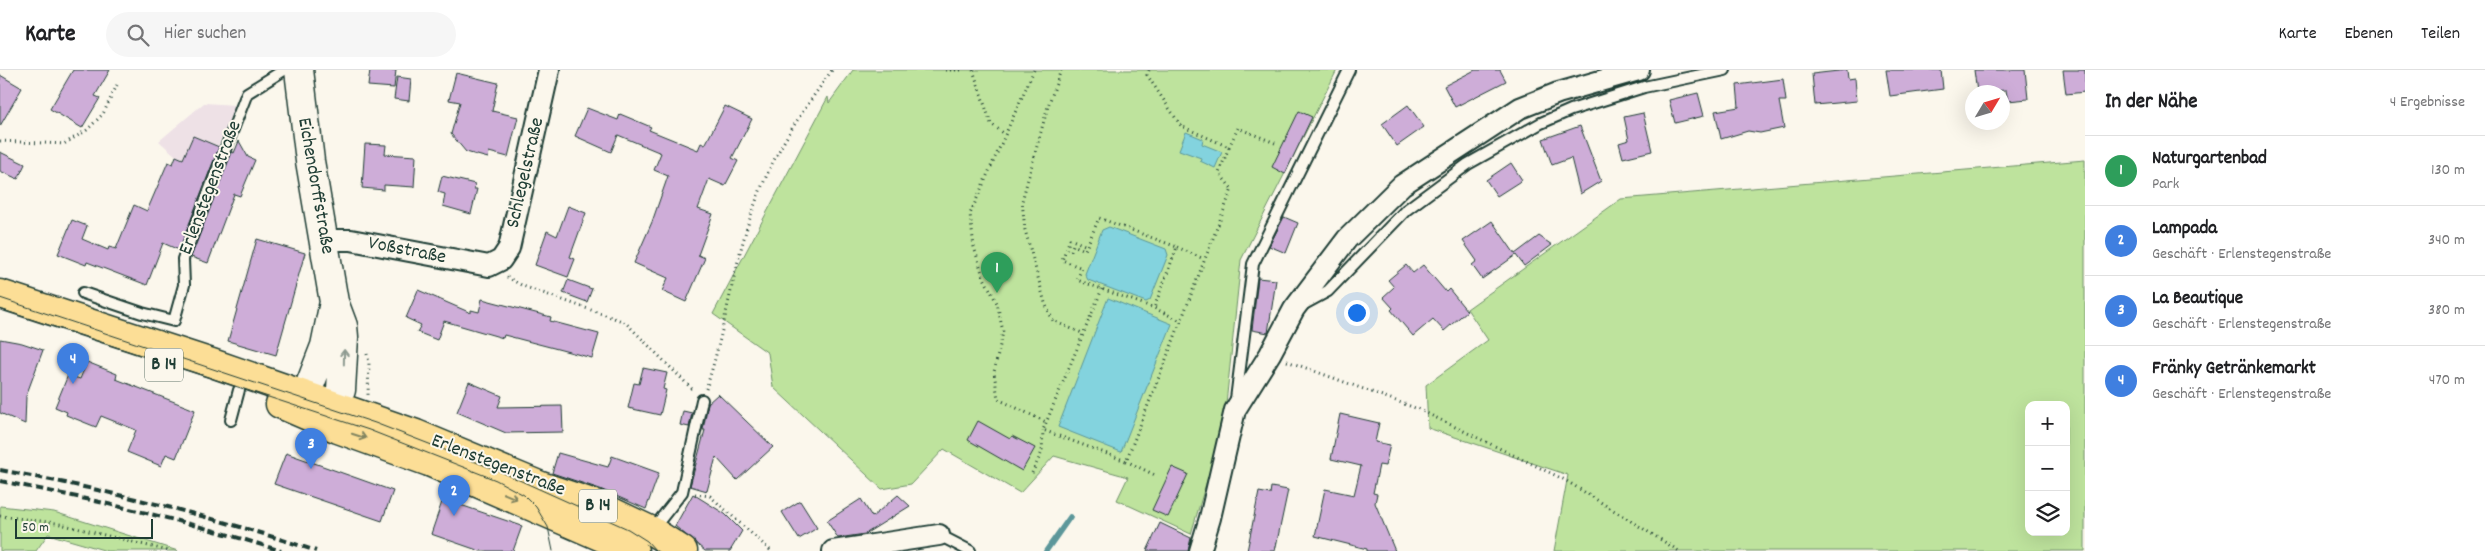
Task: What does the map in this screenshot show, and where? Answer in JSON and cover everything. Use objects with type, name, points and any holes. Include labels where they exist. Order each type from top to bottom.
[{"type":"main road","name":"Erlenstegenstraße","points":[[0,294],[61,321],[318,406],[433,452],[574,496],[652,531],[683,551]]},
{"type":"main road","name":"Erlenstegenstraße","points":[[0,311],[239,390],[318,406]]},
{"type":"main road","name":"Erlenstegenstraße","points":[[433,452],[634,551]]},
{"type":"street","name":"Eichendorffstraße","points":[[299,70],[307,142],[334,302],[322,355],[318,406]]},
{"type":"street","name":"Schlegelstraße","points":[[489,266],[500,260],[509,248],[549,70]]},
{"type":"street","points":[[1200,551],[1210,518],[1235,410],[1270,354],[1294,309],[1347,239],[1402,185],[1520,108],[1558,93],[1639,70]]},
{"type":"street","name":"Voßstraße","points":[[324,240],[351,240],[489,266]]},
{"type":"street","points":[[833,551],[939,535]]},
{"type":"lane","name":"Erlenstegenstraße","points":[[83,293],[142,313],[174,321],[184,285],[183,259],[247,93],[284,70]]},
{"type":"lane","points":[[1235,410],[1253,264],[1349,70]]},
{"type":"lane","points":[[1294,309],[1328,291],[1406,210],[1468,164],[1533,127],[1571,110],[1644,87],[1725,70]]},
{"type":"lane","points":[[231,420],[239,390]]},
{"type":"lane","points":[[652,531],[682,492],[702,400]]},
{"type":"lane","points":[[939,535],[970,551]]},
{"type":"path","points":[[489,266],[523,286],[625,322],[702,400],[716,355],[742,244],[765,178],[794,124],[832,70]]},
{"type":"path","points":[[945,70],[960,70]]},
{"type":"path","points":[[973,70],[991,124],[1005,134]]},
{"type":"path","points":[[1034,70],[970,214],[974,247],[983,276],[997,303],[1003,332],[994,372],[998,399],[1046,422]]},
{"type":"path","points":[[1061,70],[1048,106],[1022,201],[1025,230],[1045,303],[1053,321],[1082,334]]},
{"type":"path","points":[[1149,70],[1147,75],[1181,126],[1229,146]]},
{"type":"path","points":[[0,141],[64,144],[87,130],[103,114],[117,85]]},
{"type":"path","points":[[1126,461],[1232,189],[1219,173],[1229,146],[1238,128],[1275,144]]},
{"type":"path","points":[[1071,251],[1074,245],[1086,250],[1099,218],[1204,259]]},
{"type":"path","points":[[1087,246],[1070,239],[1062,260],[1082,268],[1077,280],[1154,308],[1181,321]]},
{"type":"path","points":[[1154,308],[1177,247]]},
{"type":"path","points":[[1032,473],[1042,452],[1043,430],[1046,422],[1102,289]]},
{"type":"path","points":[[1270,354],[1418,409],[1566,480],[1679,551]]},
{"type":"path","points":[[1043,430],[1126,461],[1157,476]]},
{"type":"path","points":[[682,492],[710,496],[771,551]]},
{"type":"path","points":[[0,516],[56,523],[169,551]]},
{"type":"shaded area","points":[[204,103],[235,105],[209,170],[176,156],[159,141]]},
{"type":"green space","points":[[853,70],[1337,70],[1241,260],[1224,423],[1191,534],[1117,500],[1128,477],[1054,456],[1020,493],[944,449],[911,484],[882,489],[773,387],[768,353],[713,314],[828,97],[829,103]]},
{"type":"green space","points":[[2085,160],[2085,551],[1554,551],[1568,475],[1428,428],[1426,385],[1488,340],[1467,309],[1621,199]]},
{"type":"green space","points":[[0,506],[54,512],[178,551],[107,551],[48,534],[36,551],[0,551]]},
{"type":"water","points":[[1186,132],[1203,139],[1202,144],[1222,152],[1215,168],[1200,161],[1201,158],[1179,150]]},
{"type":"water","points":[[1109,227],[1166,249],[1168,255],[1150,300],[1146,302],[1088,280],[1085,274],[1102,230]]},
{"type":"water","points":[[1108,298],[1172,324],[1121,452],[1058,427]]},
{"type":"building","points":[[73,70],[110,70],[95,96],[100,98],[82,128],[50,109]]},
{"type":"building","points":[[370,70],[396,70],[394,88],[368,86]]},
{"type":"building","points":[[1475,70],[1500,70],[1506,81],[1455,107],[1444,86]]},
{"type":"building","points":[[1847,70],[1848,79],[1855,78],[1857,101],[1815,105],[1812,74]]},
{"type":"building","points":[[1886,70],[1941,70],[1943,89],[1890,96]]},
{"type":"building","points":[[1974,70],[2025,70],[2028,99],[2010,101],[2010,85],[1976,85]]},
{"type":"building","points":[[2063,70],[2085,70],[2085,92],[2066,94]]},
{"type":"building","points":[[456,73],[498,83],[492,111],[518,117],[508,157],[489,152],[488,158],[466,152],[451,134],[460,102],[449,100]]},
{"type":"building","points":[[0,75],[22,88],[0,126]]},
{"type":"building","points":[[397,77],[411,79],[409,101],[394,99]]},
{"type":"building","points":[[1783,79],[1786,101],[1779,101],[1784,128],[1760,133],[1748,131],[1721,139],[1715,111],[1739,107],[1737,85]]},
{"type":"building","points":[[1698,93],[1704,116],[1675,123],[1669,100]]},
{"type":"building","points":[[1408,105],[1424,127],[1397,146],[1382,124]]},
{"type":"building","points":[[725,106],[752,119],[732,158],[738,161],[725,186],[709,179],[698,209],[713,214],[698,255],[705,258],[686,302],[662,291],[668,278],[634,263],[652,222],[668,176],[654,170],[661,153],[618,135],[611,152],[575,136],[587,108],[618,120],[620,114],[651,127],[649,130],[698,150],[701,143],[705,145]]},
{"type":"building","points":[[1299,111],[1312,117],[1285,174],[1272,167]]},
{"type":"building","points":[[1643,113],[1652,151],[1623,158],[1619,143],[1629,140],[1624,117]]},
{"type":"building","points":[[1580,126],[1601,181],[1580,194],[1571,158],[1552,165],[1543,139]]},
{"type":"building","points":[[193,136],[219,147],[179,250],[163,243],[147,285],[87,262],[86,265],[58,254],[72,220],[87,226],[82,239],[108,250],[109,247],[116,249],[134,205],[147,211],[168,162],[173,164],[176,156],[183,159]]},
{"type":"building","points":[[239,141],[248,157],[255,160],[240,196],[234,194],[208,263],[191,257],[232,152],[234,153]]},
{"type":"building","points":[[365,144],[386,145],[385,154],[416,156],[414,187],[384,185],[384,190],[362,188]]},
{"type":"building","points":[[0,152],[25,164],[18,179],[0,171]]},
{"type":"building","points":[[1511,163],[1522,180],[1497,196],[1486,180]]},
{"type":"building","points":[[442,176],[475,184],[474,189],[477,189],[471,214],[443,206],[445,194],[438,192]]},
{"type":"building","points":[[568,206],[586,213],[570,257],[575,259],[568,277],[535,265],[547,231],[557,236]]},
{"type":"building","points":[[1284,217],[1298,223],[1286,253],[1269,246]]},
{"type":"building","points":[[1492,221],[1515,254],[1539,236],[1552,245],[1524,266],[1516,255],[1482,279],[1472,265],[1477,261],[1463,241]]},
{"type":"building","points":[[257,239],[305,253],[276,355],[228,341]]},
{"type":"building","points":[[1406,265],[1413,273],[1423,265],[1446,292],[1449,289],[1467,311],[1444,331],[1433,319],[1413,336],[1391,310],[1393,308],[1383,297],[1394,287],[1388,280]]},
{"type":"building","points":[[1258,278],[1276,280],[1268,333],[1252,330]]},
{"type":"building","points":[[568,280],[592,289],[587,302],[563,293]]},
{"type":"building","points":[[418,290],[471,313],[471,310],[479,312],[482,299],[551,317],[550,321],[599,334],[592,358],[504,335],[503,338],[444,321],[437,340],[417,332],[421,325],[406,318]]},
{"type":"building","points":[[0,339],[22,343],[43,350],[26,396],[25,424],[0,413]]},
{"type":"building","points":[[87,362],[117,374],[116,379],[195,410],[176,458],[166,454],[161,466],[127,452],[136,430],[101,416],[96,427],[66,415],[67,412],[55,407],[68,375],[80,379]]},
{"type":"building","points":[[643,368],[667,373],[663,389],[666,390],[660,415],[628,408],[634,383],[639,384]]},
{"type":"building","points":[[469,382],[502,396],[498,407],[562,406],[563,432],[506,433],[457,412]]},
{"type":"building","points":[[718,394],[773,447],[737,480],[716,457],[707,491],[690,486],[705,430],[703,430],[708,403]]},
{"type":"building","points":[[683,411],[692,413],[689,427],[680,425]]},
{"type":"building","points":[[1340,414],[1379,423],[1375,442],[1390,445],[1385,466],[1379,465],[1373,493],[1377,494],[1375,503],[1395,551],[1367,551],[1367,549],[1315,536],[1325,489],[1354,495],[1361,466],[1331,459]]},
{"type":"building","points":[[978,421],[1010,439],[1012,436],[1035,448],[1022,471],[968,440]]},
{"type":"building","points":[[286,453],[393,491],[382,521],[274,484]]},
{"type":"building","points":[[558,453],[608,467],[612,456],[659,473],[646,509],[600,489],[552,473]]},
{"type":"building","points":[[1172,467],[1188,474],[1168,517],[1152,510]]},
{"type":"building","points":[[1271,487],[1288,490],[1275,551],[1247,551],[1259,492],[1270,494]]},
{"type":"building","points":[[693,494],[725,514],[742,531],[730,551],[705,551],[675,526]]},
{"type":"building","points":[[898,495],[910,506],[865,534],[838,538],[827,521],[861,499],[872,517]]},
{"type":"building","points":[[443,499],[522,526],[513,551],[480,551],[431,534]]},
{"type":"building","points":[[800,501],[817,528],[799,539],[782,512]]},
{"type":"building","points":[[1160,523],[1191,538],[1188,551],[1147,551]]},
{"type":"waterway","points":[[1046,551],[1070,517]]},
{"type":"tram line","points":[[0,298],[375,423],[499,471],[628,529],[647,541],[656,551]]},
{"type":"tram line","points":[[0,309],[369,430],[496,480],[524,495],[536,507],[548,527],[553,551]]},
{"type":"railway","points":[[0,470],[160,505],[238,526],[316,551]]},
{"type":"railway","points":[[0,481],[142,512],[212,530],[281,551]]},
{"type":"place","name":"Naturgartenbad","points":[[997,293]]},
{"type":"place","name":"Fränky Getränkemarkt","points":[[73,384]]},
{"type":"place","name":"La Beautique","points":[[311,469]]},
{"type":"place","name":"Lampada","points":[[454,516]]}]
